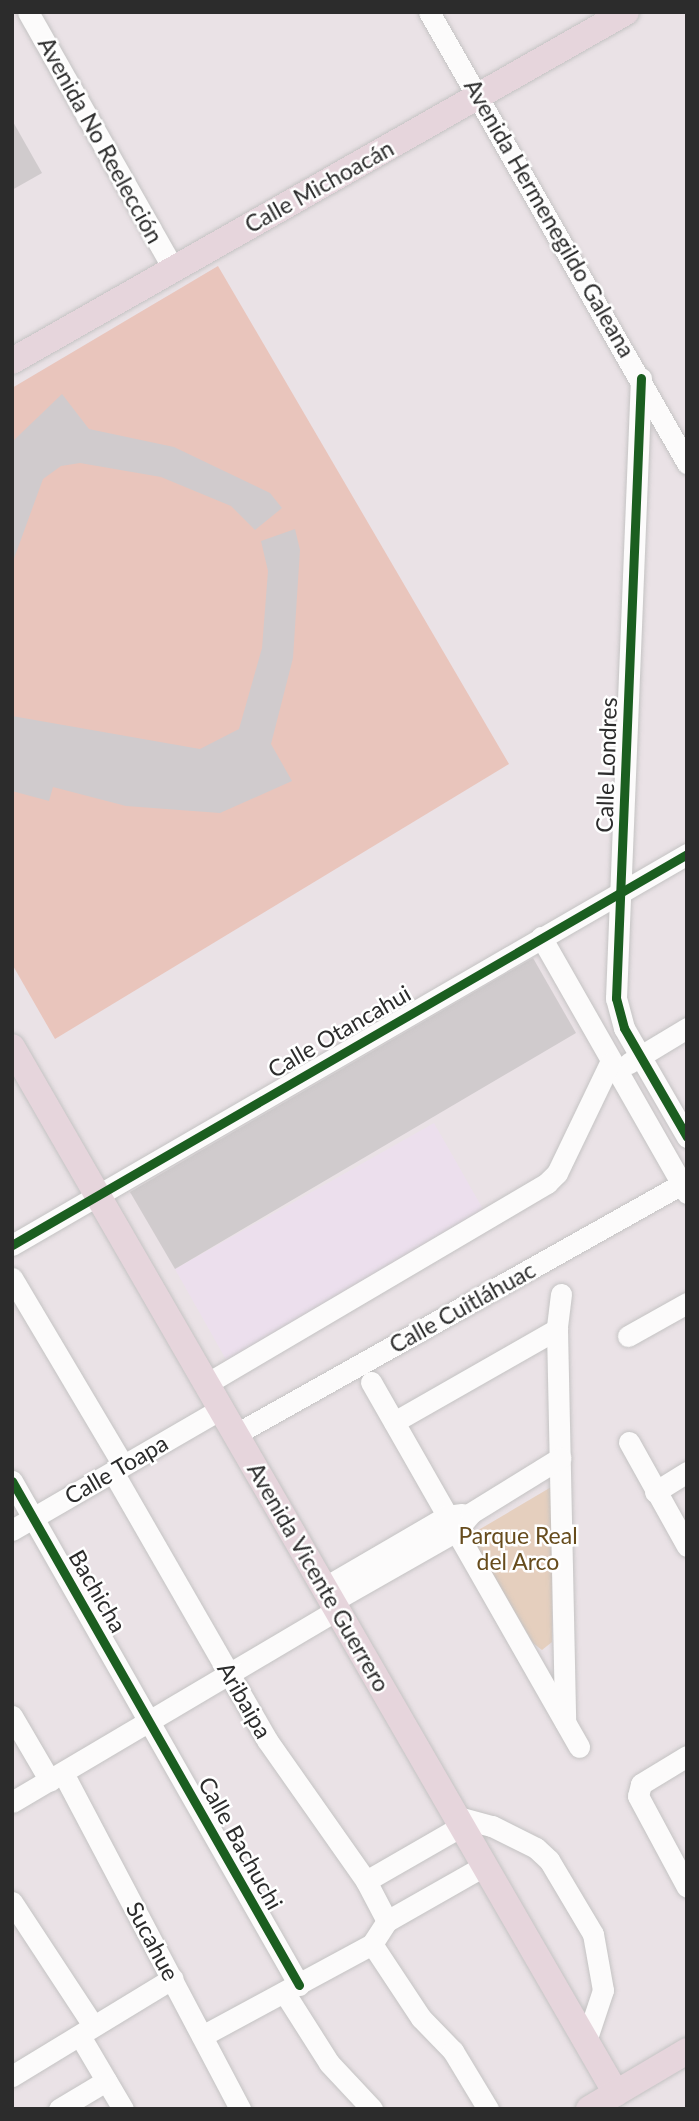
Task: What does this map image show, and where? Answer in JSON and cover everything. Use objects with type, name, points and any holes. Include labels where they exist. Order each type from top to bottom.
[{"type":"main road","name":"Calle Michoacán","points":[[14,356],[626,12]]},
{"type":"main road","name":"Avenida Vicente Guerrero","points":[[12,1047],[619,2101]]},
{"type":"main road","points":[[589,2109],[619,2101],[687,2051]]},
{"type":"street","name":"Avenida No Reelección","points":[[28,12],[173,268]]},
{"type":"street","name":"Avenida Hermenegildo Galeana","points":[[429,12],[480,95],[687,463]]},
{"type":"street","name":"Calle Londres","points":[[641,378],[617,998],[624,1028],[687,1137]]},
{"type":"street","name":"Calle Otancahui","points":[[12,1245],[687,854]]},
{"type":"street","points":[[541,937],[613,1067],[685,1186]]},
{"type":"street","points":[[206,1384],[547,1183],[557,1172],[613,1067],[639,1056],[687,1028]]},
{"type":"street","name":"Calle Cuitláhuac","points":[[236,1434],[685,1186]]},
{"type":"street","name":"Aribaipa","points":[[12,1278],[284,1767],[366,1881],[387,1921]]},
{"type":"street","points":[[561,1294],[557,1329],[565,1722]]},
{"type":"street","points":[[628,1336],[687,1303]]},
{"type":"street","points":[[394,1422],[557,1329]]},
{"type":"street","points":[[371,1382],[579,1747]]},
{"type":"street","name":"Calle Toapa","points":[[12,1530],[220,1409]]},
{"type":"street","points":[[629,1442],[687,1546]]},
{"type":"street","points":[[12,1802],[230,1674],[332,1599],[560,1458]]},
{"type":"street","points":[[655,1492],[687,1472]]},
{"type":"street","name":"Bachicha","points":[[12,1481],[150,1720]]},
{"type":"street","name":"Sucahue","points":[[12,1716],[56,1777],[173,1978],[240,2109]]},
{"type":"street","name":"Calle Bachuchi","points":[[150,1720],[330,2063],[372,2109]]},
{"type":"street","points":[[687,1756],[641,1784],[639,1803],[687,1887]]},
{"type":"street","points":[[366,1881],[457,1822],[492,1826],[536,1848],[549,1860],[593,1934],[603,1990],[586,2041]]},
{"type":"street","points":[[202,2036],[372,1944],[387,1921],[482,1867]]},
{"type":"street","points":[[12,1902],[86,2030],[106,2081],[123,2109]]},
{"type":"street","points":[[372,1944],[421,2018],[453,2051],[488,2109]]},
{"type":"street","points":[[12,2076],[173,1978]]},
{"type":"street","points":[[59,2109],[106,2081]]},
{"type":"shaded area","points":[[218,266],[509,764],[55,1039],[12,964],[12,388]]},
{"type":"shaded area","points":[[434,1123],[492,1225],[233,1372],[175,1269]]},
{"type":"green space","name":"Parque Real del Arco","points":[[553,1486],[552,1642],[542,1650],[533,1643],[470,1535]]},
{"type":"building","points":[[12,120],[42,173],[12,190]]},
{"type":"building","points":[[62,394],[89,429],[174,447],[270,493],[282,508],[255,530],[231,506],[161,477],[80,463],[61,466],[43,479],[12,564],[12,442]]},
{"type":"building","points":[[295,529],[300,550],[293,658],[271,744],[292,781],[220,813],[126,806],[53,787],[49,801],[12,791],[12,716],[200,749],[239,729],[262,648],[268,571],[261,541]]},
{"type":"building","points":[[533,958],[576,1033],[175,1269],[130,1192]]},
{"type":"cycle path","points":[[641,378],[616,998],[624,1028],[687,1137]]},
{"type":"cycle path","points":[[12,1245],[687,854]]},
{"type":"cycle path","points":[[12,1481],[299,1985]]}]
